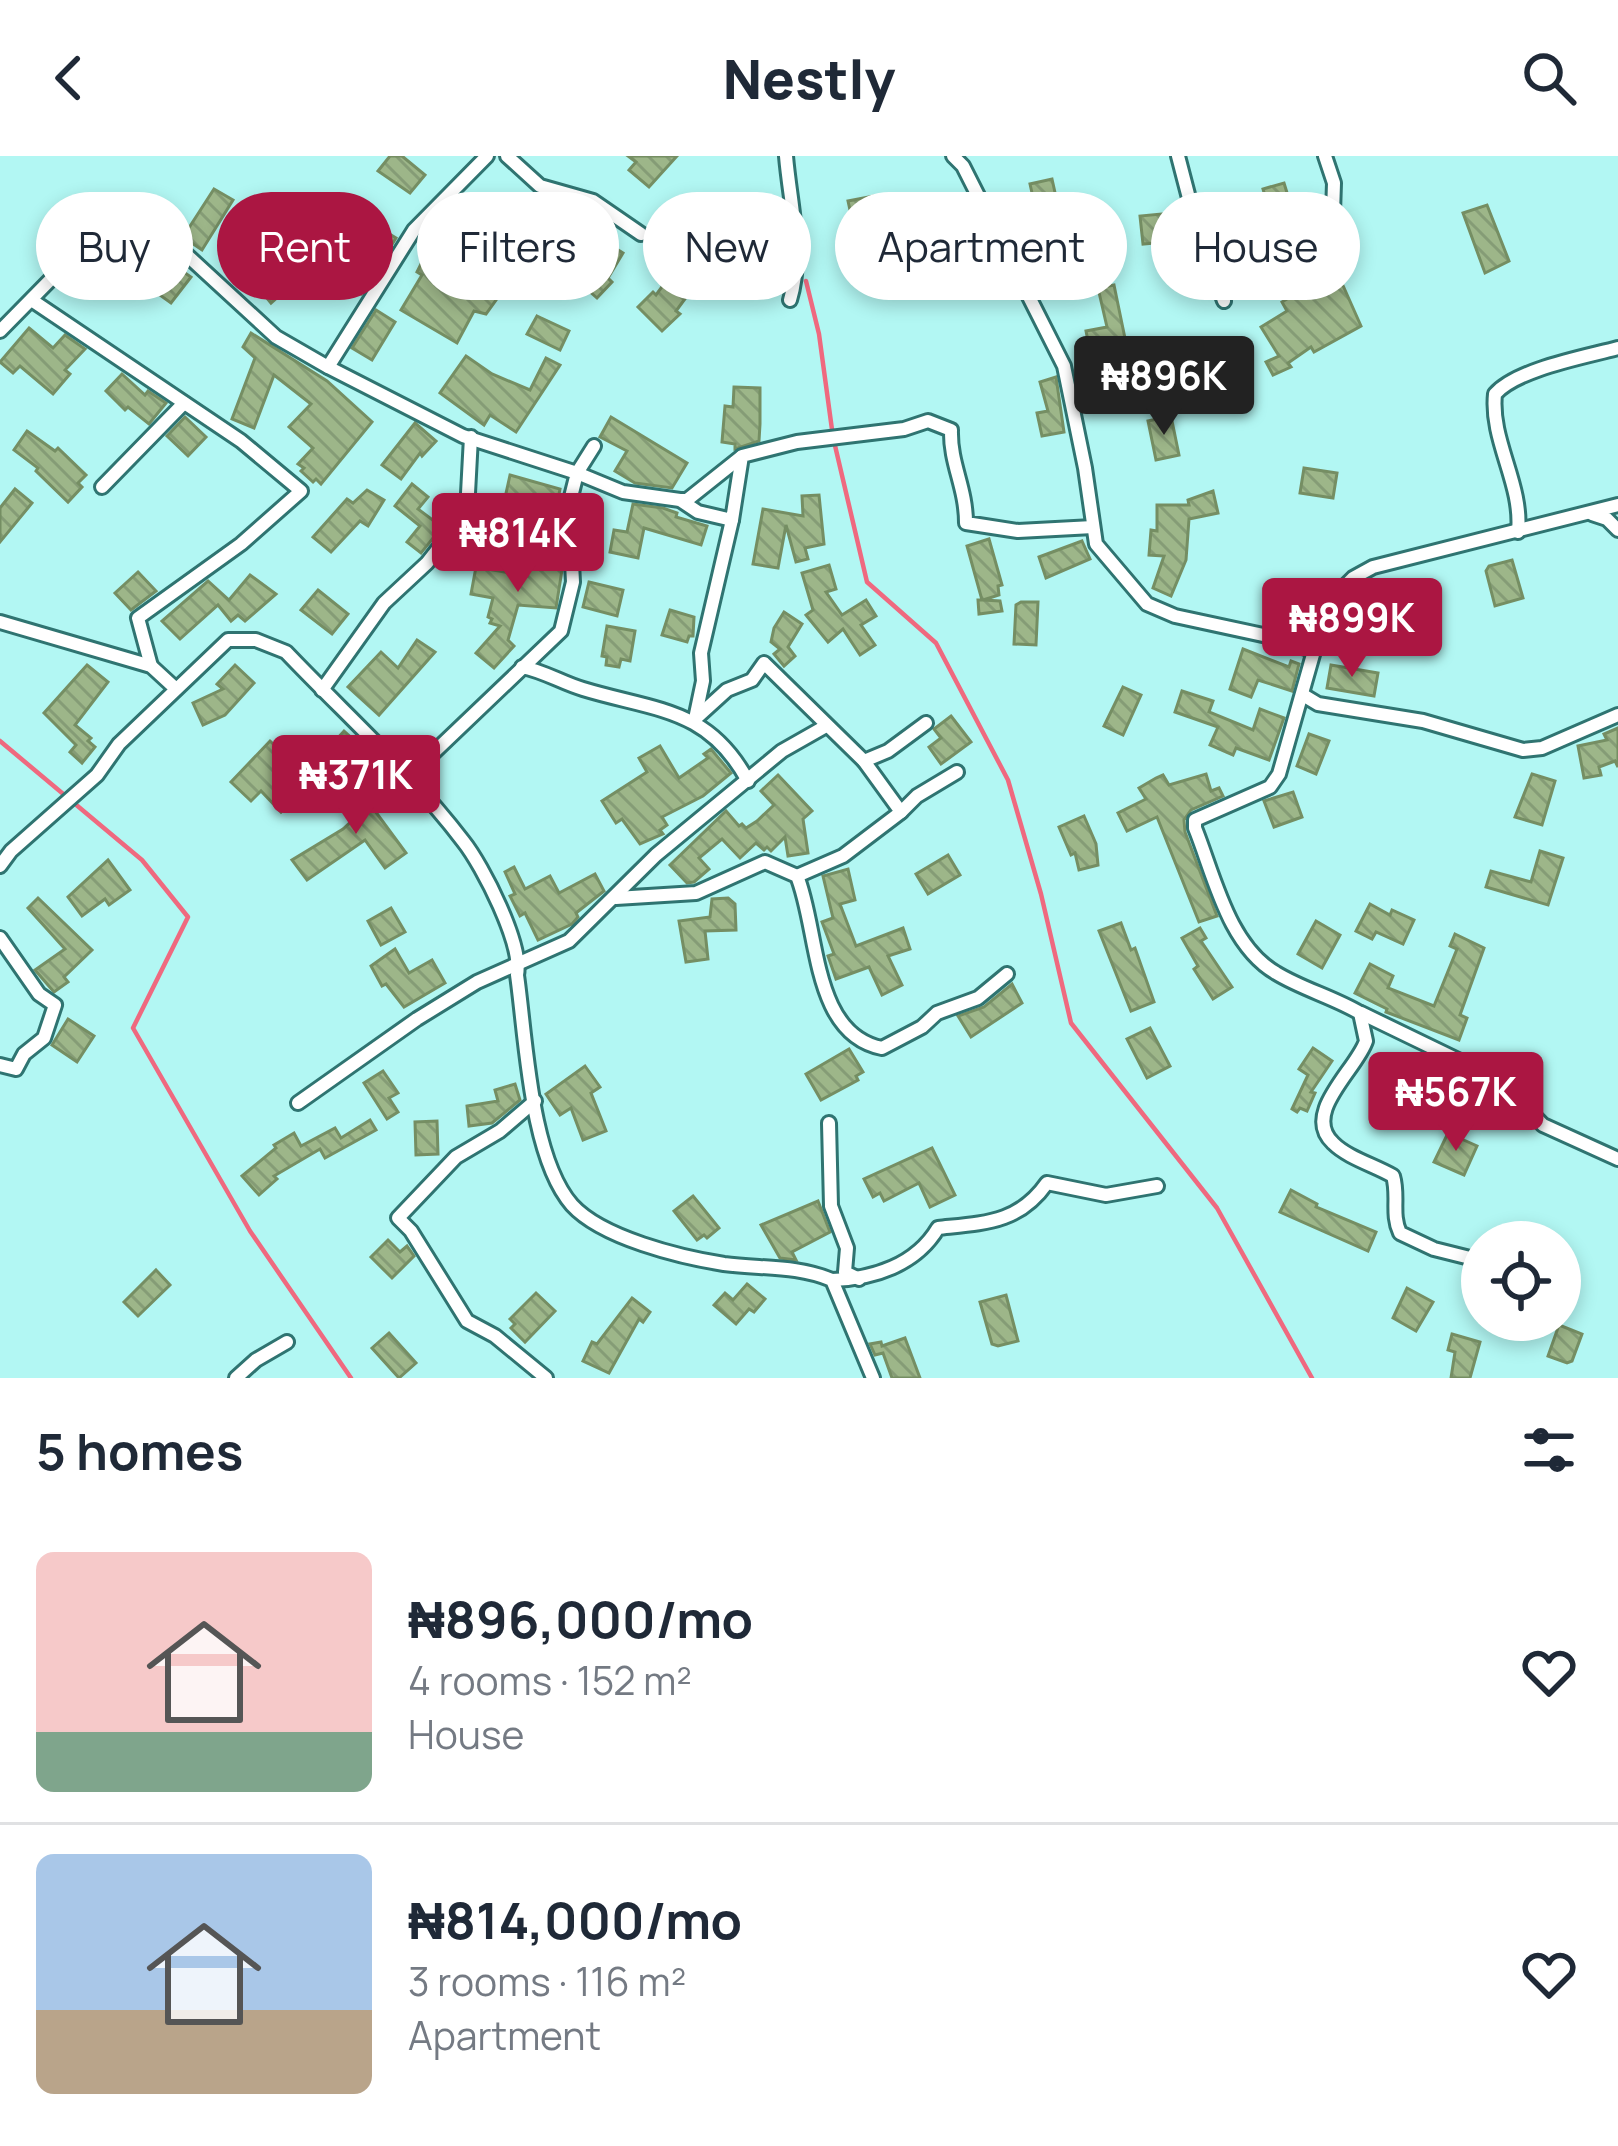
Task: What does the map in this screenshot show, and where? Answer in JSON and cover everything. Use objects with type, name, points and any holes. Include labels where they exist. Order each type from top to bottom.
[{"type":"street","points":[[328,367],[413,230],[487,156]]},
{"type":"street","points":[[508,156],[540,186],[593,201],[640,234]]},
{"type":"street","points":[[786,156],[790,192]]},
{"type":"street","points":[[953,156],[963,166],[1064,366],[1096,544],[1147,604],[1175,616],[1277,638],[1314,652]]},
{"type":"street","points":[[1178,156],[1223,301]]},
{"type":"street","points":[[1324,156],[1334,192]]},
{"type":"street","points":[[0,331],[115,214],[164,234],[276,337],[328,367],[471,437],[623,491],[687,500],[742,456],[928,421],[951,430],[950,458],[966,494],[966,523],[1018,531],[1093,527]]},
{"type":"street","points":[[33,301],[242,441],[301,490],[241,544],[138,618],[151,665]]},
{"type":"street","points":[[1518,532],[1520,512],[1497,427],[1495,394],[1503,384],[1618,348]]},
{"type":"street","points":[[102,487],[184,403]]},
{"type":"street","points":[[322,690],[384,603],[427,563],[467,512],[471,437]]},
{"type":"street","points":[[406,778],[561,631],[573,582],[569,505],[577,473],[594,446]]},
{"type":"street","points":[[694,720],[700,711],[703,681],[700,653],[742,456]]},
{"type":"street","points":[[680,500],[698,512],[732,520]]},
{"type":"street","points":[[1618,505],[1373,568],[1353,578],[1340,592],[1314,652],[1279,774],[1270,788],[1199,814],[1195,828],[1233,923],[1270,970],[1473,1066],[1510,1090],[1543,1125],[1618,1159]]},
{"type":"street","points":[[1591,514],[1607,519],[1618,530]]},
{"type":"street","points":[[0,622],[151,665],[176,689]]},
{"type":"street","points":[[0,866],[97,775],[119,744],[228,640],[256,640],[286,652],[466,844],[520,961],[517,975],[547,1163],[572,1204],[607,1232],[722,1263],[803,1268],[832,1280],[860,1280],[910,1257],[928,1245],[938,1228],[1016,1215],[1034,1202],[1047,1183],[1106,1196],[1157,1186]]},
{"type":"street","points":[[694,720],[728,690],[752,680],[764,663],[864,761],[901,812]]},
{"type":"street","points":[[522,668],[694,720],[725,749],[748,781]]},
{"type":"street","points":[[1303,695],[1318,704],[1423,721],[1523,751],[1543,748],[1618,715]]},
{"type":"street","points":[[864,761],[888,751],[926,723]]},
{"type":"street","points":[[298,1103],[417,1018],[520,961],[569,941],[656,855],[782,751],[826,726]]},
{"type":"street","points":[[797,876],[843,856],[917,796],[957,772]]},
{"type":"street","points":[[616,898],[696,893],[765,862],[797,876],[806,897],[812,950],[845,1030],[859,1044],[882,1048],[922,1027],[937,1013],[978,998],[1007,974]]},
{"type":"street","points":[[0,938],[40,994],[55,1005],[44,1038],[16,1069],[0,1065]]},
{"type":"street","points":[[1360,1013],[1366,1041],[1325,1109],[1326,1134],[1334,1144],[1393,1176],[1394,1215],[1400,1233],[1461,1256]]},
{"type":"street","points":[[535,1101],[500,1131],[456,1157],[398,1218],[467,1321],[495,1336],[546,1378]]},
{"type":"street","points":[[829,1123],[831,1206],[847,1248],[845,1272],[860,1280]]},
{"type":"street","points":[[832,1280],[873,1378]]},
{"type":"street","points":[[236,1378],[287,1342]]},
{"type":"building","points":[[390,156],[402,156],[425,175],[410,193],[378,171]]},
{"type":"building","points":[[628,156],[677,156],[649,187],[629,170],[636,162]]},
{"type":"building","points":[[1052,179],[1055,192],[1032,192],[1030,184]]},
{"type":"building","points":[[1284,183],[1287,192],[1264,192]]},
{"type":"building","points":[[214,189],[219,192],[217,226],[202,250],[193,244],[193,222]]},
{"type":"building","points":[[1487,205],[1509,261],[1485,273],[1463,213]]},
{"type":"building","points":[[1151,215],[1151,243],[1143,244],[1140,216]]},
{"type":"building","points":[[417,283],[417,300],[496,300],[486,314],[474,311],[457,343],[401,310]]},
{"type":"building","points":[[645,300],[684,300],[676,311],[680,314],[662,331],[638,307]]},
{"type":"building","points":[[1101,300],[1117,300],[1127,348],[1123,348],[1124,388],[1096,388],[1096,355],[1091,356],[1086,331],[1107,327]]},
{"type":"building","points":[[1349,300],[1361,326],[1314,352],[1311,347],[1288,363],[1291,367],[1273,375],[1266,362],[1279,356],[1261,327],[1287,311],[1282,302]]},
{"type":"building","points":[[376,310],[395,322],[372,360],[352,348]]},
{"type":"building","points":[[537,316],[569,331],[560,350],[527,334]]},
{"type":"building","points":[[29,328],[53,348],[65,335],[85,349],[65,370],[70,374],[53,394],[20,366],[13,373],[0,362]]},
{"type":"building","points":[[251,333],[327,381],[372,422],[321,484],[301,471],[304,468],[298,464],[313,448],[289,427],[311,404],[274,375],[254,428],[232,419],[255,358],[243,347]]},
{"type":"building","points":[[466,356],[492,374],[530,390],[546,358],[560,365],[516,432],[490,415],[484,425],[440,393]]},
{"type":"building","points":[[122,374],[145,395],[148,391],[166,403],[149,424],[106,391]]},
{"type":"building","points":[[1056,377],[1064,432],[1042,436],[1037,413],[1048,411],[1040,382]]},
{"type":"building","points":[[734,387],[760,388],[759,441],[735,449],[735,444],[722,442],[725,406],[733,407]]},
{"type":"building","points":[[1171,416],[1179,455],[1156,460],[1148,421]]},
{"type":"building","points":[[185,417],[206,437],[188,456],[167,436]]},
{"type":"building","points":[[611,417],[687,463],[672,488],[635,483],[615,471],[627,451],[600,437]]},
{"type":"building","points":[[415,423],[436,441],[422,456],[420,453],[401,479],[382,465]]},
{"type":"building","points":[[27,431],[55,451],[58,448],[86,475],[68,502],[38,468],[14,450]]},
{"type":"building","points":[[1304,468],[1337,473],[1333,498],[1300,493]]},
{"type":"building","points":[[510,475],[560,489],[555,514],[534,510],[519,539],[476,518],[485,498],[503,507]]},
{"type":"building","points":[[412,484],[428,497],[418,509],[442,527],[421,553],[407,542],[420,526],[395,506]]},
{"type":"building","points":[[15,489],[32,503],[0,542],[0,508]]},
{"type":"building","points":[[367,490],[384,500],[368,526],[360,521],[331,552],[313,537],[347,499],[353,503]]},
{"type":"building","points":[[1213,491],[1218,513],[1189,519],[1186,560],[1171,596],[1153,588],[1164,556],[1149,555],[1151,530],[1157,531],[1157,505],[1189,505],[1188,500]]},
{"type":"building","points":[[819,495],[824,544],[805,548],[808,559],[796,562],[786,525],[778,568],[753,564],[763,509],[803,516],[802,496]]},
{"type":"building","points":[[633,504],[663,508],[707,526],[701,545],[644,528],[638,558],[610,552],[614,530],[627,532]]},
{"type":"building","points":[[989,539],[1002,585],[999,595],[983,600],[1000,601],[1002,611],[979,614],[978,600],[982,600],[967,546]]},
{"type":"building","points":[[1082,541],[1090,559],[1046,578],[1039,557]]},
{"type":"building","points":[[532,543],[561,546],[556,608],[518,605],[508,640],[514,646],[494,668],[476,653],[500,626],[488,617],[493,598],[471,594],[476,567],[527,576]]},
{"type":"building","points":[[1512,560],[1523,598],[1495,606],[1486,571]]},
{"type":"building","points":[[829,565],[836,589],[826,592],[842,615],[866,600],[876,616],[861,625],[875,645],[860,655],[843,629],[828,642],[806,615],[813,610],[802,573]]},
{"type":"building","points":[[138,572],[156,591],[131,610],[115,593]]},
{"type":"building","points":[[250,575],[276,594],[245,621],[238,615],[231,621],[218,605],[180,639],[162,621],[208,581],[229,600]]},
{"type":"building","points":[[589,582],[623,590],[617,616],[583,607]]},
{"type":"building","points":[[318,590],[348,614],[332,634],[301,610]]},
{"type":"building","points":[[1038,602],[1036,645],[1014,644],[1016,605]]},
{"type":"building","points":[[670,610],[694,617],[693,636],[687,642],[662,635]]},
{"type":"building","points":[[784,612],[802,624],[788,647],[795,656],[784,666],[774,654],[780,649],[771,642]]},
{"type":"building","points":[[607,626],[635,631],[630,661],[621,659],[619,667],[606,665],[607,657],[602,656]]},
{"type":"building","points":[[417,640],[435,652],[379,715],[348,687],[381,652],[398,668]]},
{"type":"building","points":[[1243,649],[1289,667],[1291,661],[1299,664],[1292,691],[1258,680],[1251,697],[1230,689]]},
{"type":"building","points":[[87,665],[108,682],[75,725],[95,747],[82,763],[70,752],[76,745],[44,713]]},
{"type":"building","points":[[235,665],[254,683],[225,715],[203,725],[193,703],[223,689],[217,684]]},
{"type":"building","points":[[1331,665],[1378,673],[1374,696],[1327,688]]},
{"type":"building","points":[[1123,687],[1141,695],[1123,735],[1104,726]]},
{"type":"building","points":[[1182,691],[1213,701],[1209,712],[1253,730],[1260,709],[1284,718],[1269,760],[1236,748],[1233,755],[1210,745],[1218,727],[1175,712]]},
{"type":"building","points":[[951,716],[971,742],[941,764],[929,747],[941,738],[934,729]]},
{"type":"building","points":[[1618,728],[1618,767],[1615,761],[1599,767],[1601,775],[1584,778],[1578,746],[1607,740],[1604,734]]},
{"type":"building","points":[[344,731],[365,750],[349,766],[344,762],[330,778],[309,762]]},
{"type":"building","points":[[1309,734],[1329,741],[1316,774],[1297,766]]},
{"type":"building","points":[[270,741],[291,761],[281,772],[302,790],[281,812],[261,791],[251,801],[231,782]]},
{"type":"building","points":[[660,746],[679,778],[708,758],[704,754],[711,749],[731,773],[703,796],[662,817],[667,825],[660,830],[663,834],[640,844],[622,819],[616,823],[602,801],[647,772],[639,758]]},
{"type":"building","points":[[1206,774],[1211,791],[1219,788],[1223,796],[1191,810],[1184,820],[1217,916],[1199,922],[1157,817],[1127,831],[1118,813],[1146,799],[1139,788],[1156,778],[1163,775],[1169,785]]},
{"type":"building","points":[[1532,774],[1555,781],[1542,825],[1515,817]]},
{"type":"building","points":[[778,775],[812,811],[803,819],[808,853],[788,856],[785,837],[771,851],[756,843],[740,858],[722,839],[699,858],[709,869],[687,883],[670,865],[726,811],[739,826],[746,828],[757,821],[774,805],[761,791]]},
{"type":"building","points":[[386,779],[396,801],[375,811],[406,853],[385,868],[365,840],[307,880],[292,860],[343,829],[374,800],[368,787]]},
{"type":"building","points":[[1293,792],[1302,817],[1274,827],[1264,801]]},
{"type":"building","points":[[1084,816],[1096,844],[1098,865],[1079,870],[1059,827]]},
{"type":"building","points":[[1540,851],[1563,858],[1548,905],[1486,887],[1491,871],[1531,882]]},
{"type":"building","points":[[948,855],[960,875],[928,894],[916,874]]},
{"type":"building","points":[[108,860],[130,890],[109,905],[105,899],[82,916],[68,897]]},
{"type":"building","points":[[514,867],[525,889],[550,876],[559,893],[595,874],[604,891],[576,913],[572,924],[538,940],[510,896],[515,894],[505,872]]},
{"type":"building","points":[[848,869],[855,900],[840,904],[856,946],[903,928],[910,949],[888,956],[902,985],[882,995],[869,967],[836,979],[828,956],[834,954],[822,922],[833,918],[823,876]]},
{"type":"building","points":[[38,898],[92,950],[64,977],[68,982],[54,992],[35,970],[65,949],[28,908]]},
{"type":"building","points":[[728,898],[735,904],[736,930],[705,931],[708,959],[686,962],[679,921],[710,917],[712,899]]},
{"type":"building","points":[[1370,904],[1414,920],[1403,944],[1376,932],[1372,939],[1356,931]]},
{"type":"building","points":[[391,908],[405,932],[381,945],[368,921]]},
{"type":"building","points":[[1316,921],[1340,935],[1322,968],[1298,954]]},
{"type":"building","points":[[1121,923],[1154,1002],[1131,1011],[1099,931]]},
{"type":"building","points":[[1200,928],[1206,938],[1201,941],[1232,987],[1213,999],[1182,938]]},
{"type":"building","points":[[1455,934],[1484,948],[1460,1015],[1467,1018],[1459,1040],[1386,1012],[1355,993],[1370,964],[1393,976],[1388,988],[1434,1006],[1457,949],[1450,946]]},
{"type":"building","points":[[395,949],[409,973],[432,960],[445,983],[404,1007],[386,984],[382,986],[371,966]]},
{"type":"building","points":[[1012,984],[1022,1003],[971,1037],[958,1016],[984,1007]]},
{"type":"building","points":[[68,1019],[94,1036],[77,1062],[52,1045]]},
{"type":"building","points":[[1150,1028],[1170,1066],[1147,1078],[1127,1039]]},
{"type":"building","points":[[1313,1048],[1332,1061],[1311,1092],[1315,1093],[1307,1111],[1300,1108],[1297,1112],[1292,1109],[1308,1075],[1299,1069]]},
{"type":"building","points":[[849,1049],[863,1072],[856,1076],[858,1080],[821,1100],[806,1074]]},
{"type":"building","points":[[585,1066],[600,1087],[591,1093],[606,1131],[583,1140],[571,1108],[560,1115],[546,1094]]},
{"type":"building","points":[[383,1071],[398,1093],[389,1098],[398,1112],[387,1119],[364,1083]]},
{"type":"building","points":[[515,1084],[520,1100],[492,1123],[469,1126],[467,1106],[498,1101],[495,1090]]},
{"type":"building","points":[[370,1120],[376,1130],[325,1158],[320,1149],[274,1176],[277,1179],[259,1195],[242,1176],[294,1133],[301,1146],[335,1128],[341,1138]]},
{"type":"building","points":[[437,1121],[438,1154],[416,1155],[415,1122]]},
{"type":"building","points":[[1448,1133],[1477,1146],[1464,1175],[1434,1162]]},
{"type":"building","points":[[932,1148],[955,1195],[930,1207],[919,1183],[884,1201],[880,1193],[873,1197],[864,1179]]},
{"type":"building","points":[[1291,1190],[1316,1207],[1376,1232],[1368,1251],[1280,1212]]},
{"type":"building","points":[[693,1196],[719,1228],[707,1238],[697,1240],[674,1211]]},
{"type":"building","points":[[818,1201],[830,1232],[792,1252],[796,1260],[780,1258],[761,1225]]},
{"type":"building","points":[[388,1240],[400,1252],[407,1246],[414,1256],[392,1278],[371,1257]]},
{"type":"building","points":[[156,1270],[170,1285],[138,1316],[124,1302]]},
{"type":"building","points":[[747,1284],[765,1299],[736,1324],[714,1305],[725,1293],[733,1300]]},
{"type":"building","points":[[1407,1288],[1433,1302],[1416,1331],[1393,1318]]},
{"type":"building","points":[[536,1293],[555,1311],[525,1342],[511,1328],[515,1324],[510,1319]]},
{"type":"building","points":[[1006,1295],[1018,1341],[998,1346],[992,1344],[980,1302]]},
{"type":"building","points":[[632,1298],[650,1312],[643,1322],[639,1319],[609,1373],[583,1361],[592,1342],[597,1344]]},
{"type":"building","points":[[389,1333],[416,1363],[399,1378],[372,1348]]},
{"type":"building","points":[[1452,1334],[1461,1341],[1480,1342],[1470,1378],[1451,1378],[1455,1352],[1448,1350]]},
{"type":"building","points":[[905,1338],[920,1378],[892,1378],[883,1353],[875,1355],[870,1344],[881,1342],[882,1346]]},
{"type":"building","points":[[1553,1341],[1579,1341],[1572,1361],[1548,1356]]},
{"type":"waterway","points":[[811,300],[833,437],[867,582],[936,643],[1008,780],[1071,1023],[1217,1208],[1312,1378]]},
{"type":"waterway","points":[[0,741],[142,860],[188,917],[133,1028],[250,1231],[351,1378]]}]
